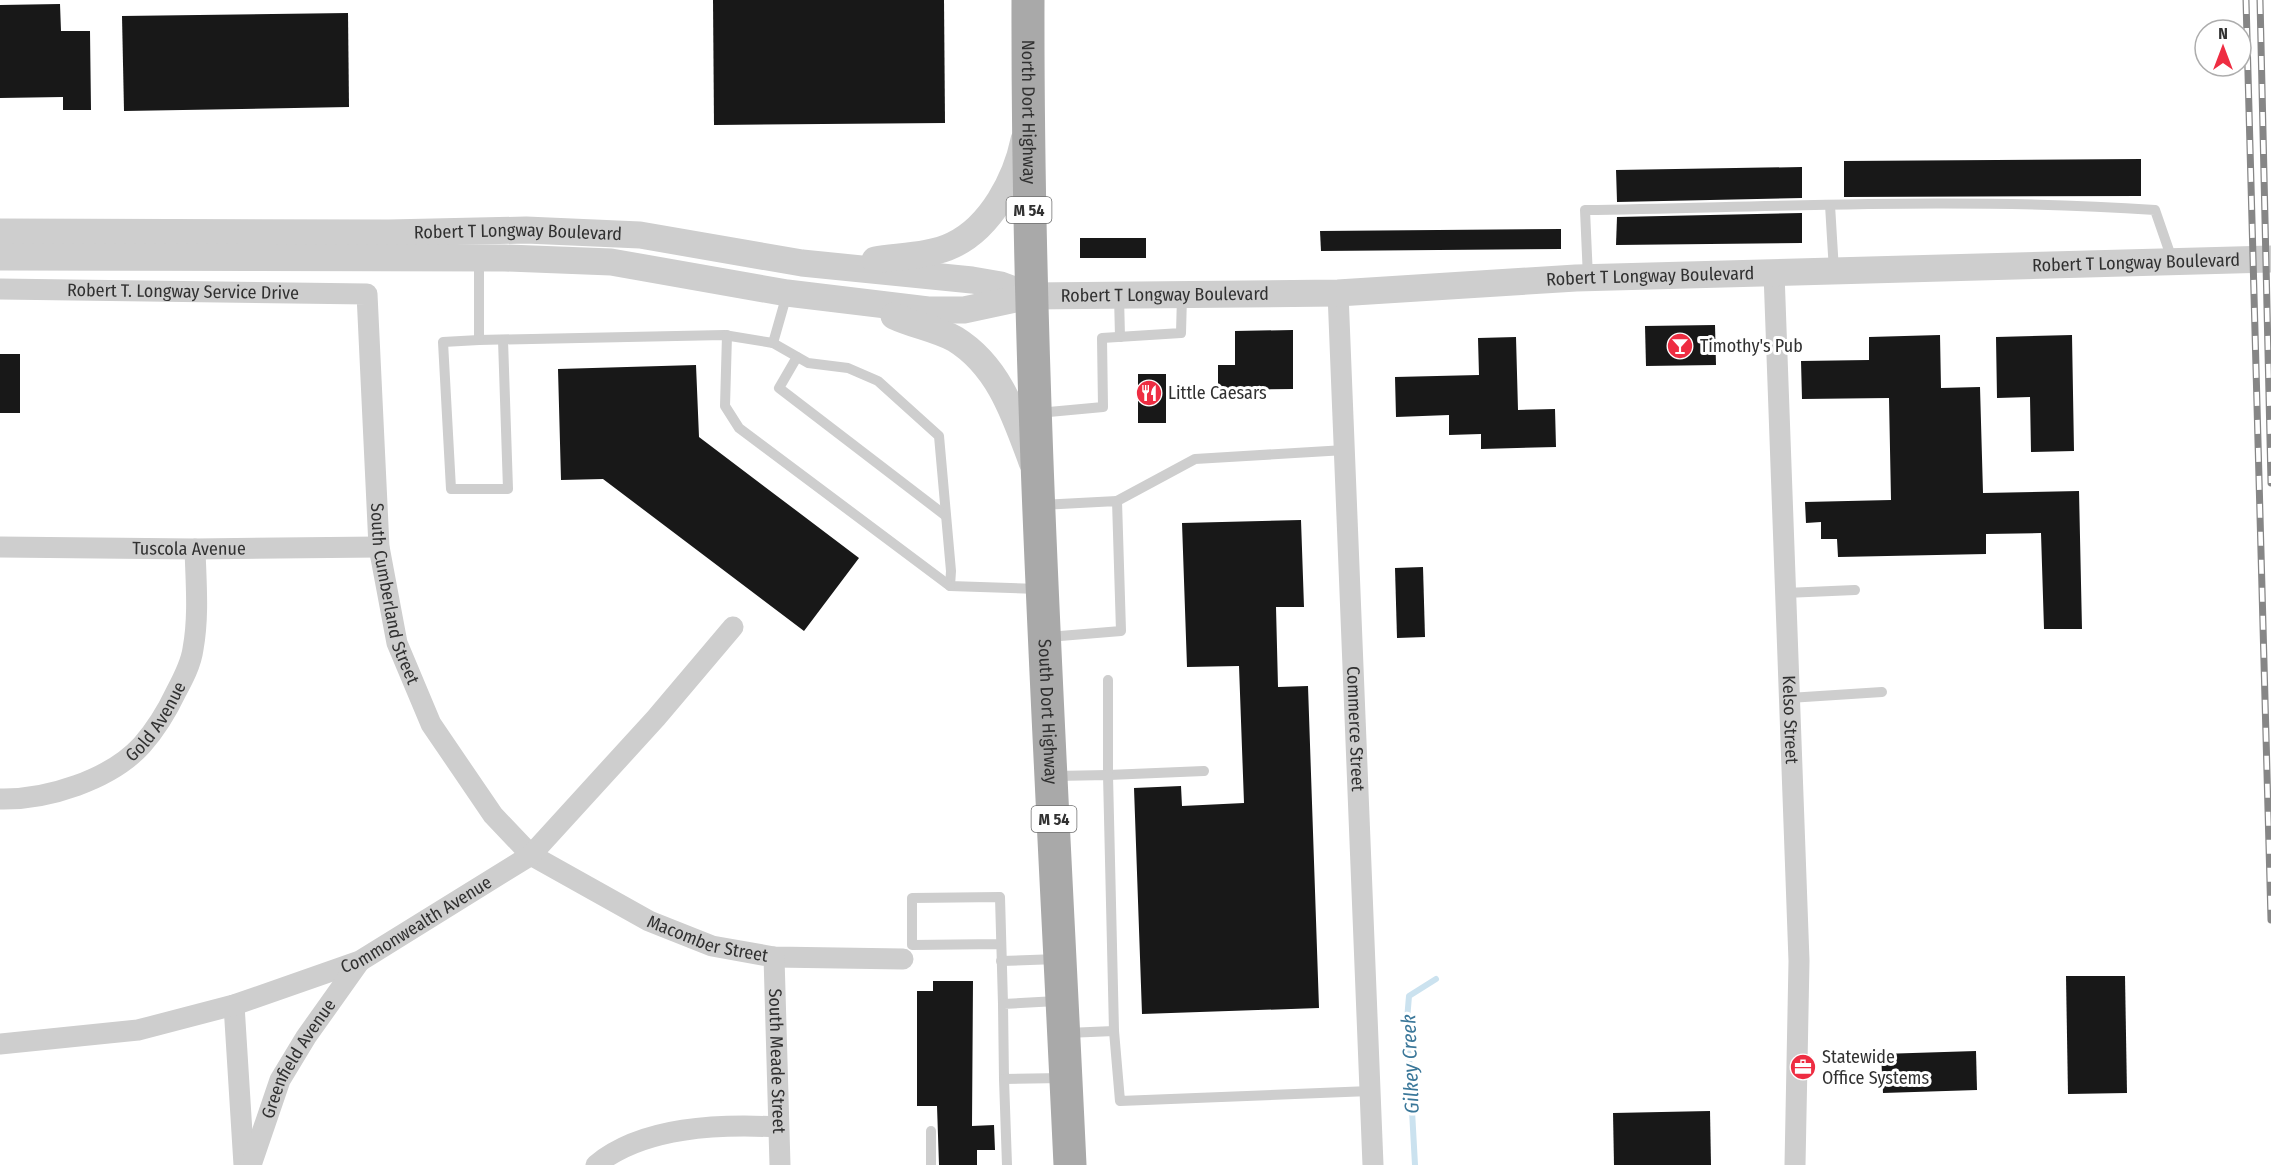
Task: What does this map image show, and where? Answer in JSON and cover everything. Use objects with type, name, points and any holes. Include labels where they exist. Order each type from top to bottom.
[{"type":"main road","name":"North Dort Highway","points":[[1028,0],[1027,124],[1030,296]]},
{"type":"main road","name":"South Dort Highway","points":[[1030,296],[1037,489],[1070,1165]]},
{"type":"street","points":[[802,263],[870,261],[952,246],[986,219],[997,203],[1019,162],[1027,124]]},
{"type":"street","name":"Robert T Longway Boulevard","points":[[0,232],[526,230],[640,235],[802,263],[972,280],[1001,285],[1030,296]]},
{"type":"street","points":[[468,232],[483,242],[485,258]]},
{"type":"street","name":"Robert T Longway Boulevard","points":[[0,256],[485,258],[611,262],[787,293],[871,305],[928,310],[964,310],[1030,296],[1338,293],[1588,278],[2271,259]]},
{"type":"street","name":"Kelso Street","points":[[1774,273],[1799,961],[1795,1165]]},
{"type":"street","name":"Robert T. Longway Service Drive","points":[[0,288],[367,294]]},
{"type":"street","name":"Commerce Street","points":[[1338,293],[1373,1165]]},
{"type":"street","name":"South Cumberland Street","points":[[367,294],[379,547],[398,643],[431,724],[493,814],[531,855]]},
{"type":"street","points":[[871,305],[953,338],[976,355],[993,375],[1013,412],[1037,489]]},
{"type":"street","name":"Tuscola Avenue","points":[[0,547],[195,549],[379,547]]},
{"type":"street","name":"Gold Avenue","points":[[0,799],[71,787],[117,766],[141,746],[166,713],[193,652],[197,617],[195,549]]},
{"type":"street","name":"Commonwealth Avenue","points":[[0,1044],[138,1030],[234,1005],[360,961],[531,855],[656,718],[732,627]]},
{"type":"street","name":"Macomber Street","points":[[531,855],[649,921],[712,946],[774,957],[903,959]]},
{"type":"street","name":"South Meade Street","points":[[774,957],[780,1165]]},
{"type":"street","name":"Greenfield Avenue","points":[[251,1165],[280,1080],[306,1037],[360,961]]},
{"type":"street","name":"Greenfield Avenue","points":[[234,1005],[244,1165]]},
{"type":"street","points":[[596,1165],[610,1153],[670,1132],[778,1127]]},
{"type":"lane","points":[[1588,278],[1585,210],[1830,205],[2084,205],[2155,210],[2173,262]]},
{"type":"lane","points":[[1830,205],[1834,272]]},
{"type":"lane","points":[[479,340],[485,258]]},
{"type":"lane","points":[[773,343],[787,293]]},
{"type":"lane","points":[[1119,295],[1120,337]]},
{"type":"lane","points":[[1034,413],[1103,407],[1102,338],[1181,333],[1182,295]]},
{"type":"lane","points":[[503,340],[508,489],[451,489],[442,342],[479,340],[727,335],[773,343],[808,363],[848,368],[878,381],[939,436],[951,571],[950,586]]},
{"type":"lane","points":[[727,335],[725,406],[739,428],[950,586],[1042,590]]},
{"type":"lane","points":[[797,357],[779,388],[946,516]]},
{"type":"lane","points":[[1037,489],[1117,501],[1194,459],[1345,450]]},
{"type":"lane","points":[[1045,637],[1121,631],[1117,501]]},
{"type":"lane","points":[[1785,593],[1855,590]]},
{"type":"lane","points":[[1108,680],[1114,1031],[1120,1101],[1370,1091]]},
{"type":"lane","points":[[1789,698],[1882,692]]},
{"type":"lane","points":[[1052,776],[1204,771]]},
{"type":"lane","points":[[1001,944],[912,945],[912,897],[1000,897],[1007,1165]]},
{"type":"lane","points":[[1001,961],[1060,959]]},
{"type":"lane","points":[[1003,1004],[1062,1000]]},
{"type":"lane","points":[[1064,1033],[1114,1031]]},
{"type":"lane","points":[[1004,1078],[1066,1078]]},
{"type":"lane","points":[[931,1131],[931,1165]]},
{"type":"building","points":[[713,0],[944,0],[945,123],[714,125]]},
{"type":"building","points":[[60,4],[61,31],[90,31],[91,110],[63,110],[63,97],[0,98],[0,5]]},
{"type":"building","points":[[348,13],[349,107],[124,111],[122,16]]},
{"type":"building","points":[[2141,159],[2141,196],[1844,197],[1844,161]]},
{"type":"building","points":[[1802,167],[1802,198],[1617,202],[1616,170]]},
{"type":"building","points":[[1802,213],[1802,243],[1616,245],[1617,217]]},
{"type":"building","points":[[1561,229],[1561,249],[1321,251],[1320,231]]},
{"type":"building","points":[[1080,238],[1146,238],[1146,258],[1080,258]]},
{"type":"building","name":"Timothy's Pub","points":[[1715,325],[1716,365],[1646,366],[1645,326]]},
{"type":"building","points":[[1293,330],[1293,389],[1218,390],[1218,365],[1235,365],[1235,331]]},
{"type":"building","points":[[1940,335],[1941,388],[1980,387],[1983,493],[2079,491],[2082,629],[2044,629],[2041,533],[1986,534],[1986,554],[1838,557],[1837,539],[1821,539],[1821,522],[1806,523],[1805,502],[1891,500],[1889,398],[1802,399],[1801,361],[1869,360],[1869,337]]},
{"type":"building","points":[[2072,335],[2074,451],[2031,452],[2030,397],[1997,398],[1996,337]]},
{"type":"building","points":[[1516,337],[1518,410],[1555,409],[1556,447],[1481,449],[1481,434],[1449,435],[1449,415],[1396,417],[1395,377],[1479,375],[1478,338]]},
{"type":"building","points":[[0,354],[20,354],[20,413],[0,413]]},
{"type":"building","points":[[696,365],[699,437],[859,558],[804,631],[603,479],[561,480],[558,369]]},
{"type":"building","points":[[1138,374],[1166,374],[1166,423],[1138,423]]},
{"type":"building","points":[[1301,520],[1304,607],[1276,607],[1278,687],[1308,686],[1319,1008],[1142,1014],[1134,788],[1181,786],[1182,806],[1244,803],[1239,666],[1187,667],[1182,523]]},
{"type":"building","points":[[1423,567],[1425,637],[1397,638],[1395,568]]},
{"type":"building","points":[[2066,976],[2125,976],[2127,1093],[2068,1094]]},
{"type":"building","points":[[933,981],[973,981],[972,1126],[994,1125],[995,1150],[977,1150],[977,1165],[939,1165],[937,1106],[917,1106],[917,991],[933,991]]},
{"type":"building","points":[[1976,1051],[1977,1090],[1883,1093],[1881,1054]]},
{"type":"building","points":[[1710,1111],[1711,1165],[1614,1165],[1613,1113]]},
{"type":"waterway","name":"Gilkey Creek","points":[[1415,1165],[1407,1020],[1409,996],[1436,979]]},
{"type":"railway","points":[[2246,0],[2271,920]]},
{"type":"railway","points":[[2260,0],[2271,483]]},
{"type":"place","name":"Timothy's Pub","points":[[1680,346]]},
{"type":"place","name":"Little Caesars","points":[[1149,393]]},
{"type":"place","name":"Statewide Office Systems","points":[[1803,1067]]}]
